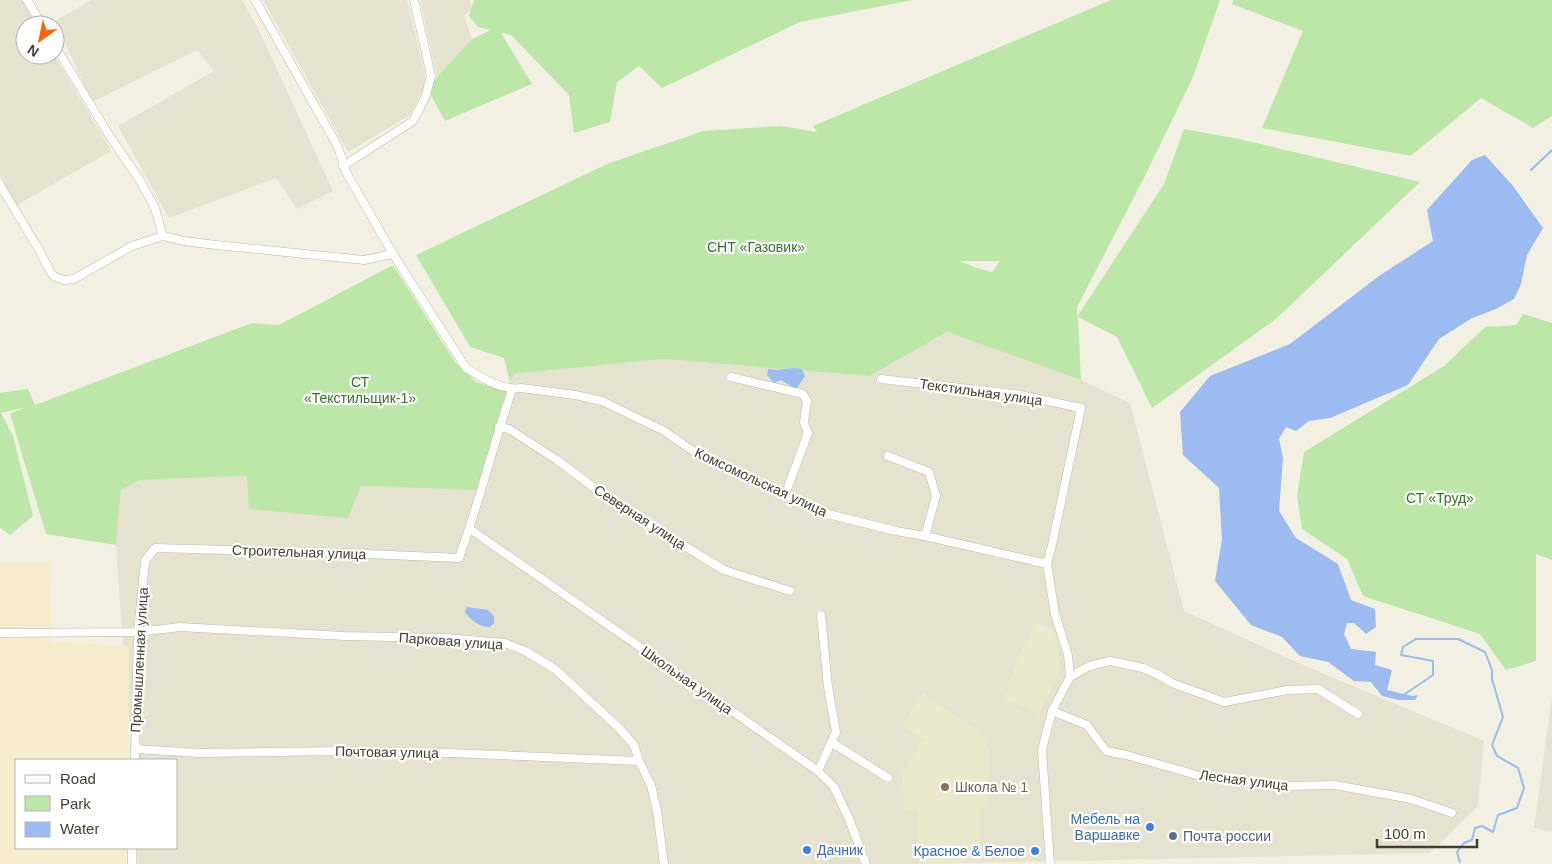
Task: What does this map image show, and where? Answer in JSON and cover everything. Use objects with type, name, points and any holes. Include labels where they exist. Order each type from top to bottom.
[{"type":"street","points":[[27,0],[36,15]]},
{"type":"street","points":[[255,0],[338,147],[344,166],[393,254],[466,368],[482,378],[512,390],[499,427],[470,529]]},
{"type":"street","points":[[344,166],[413,121],[424,98],[431,76],[414,0]]},
{"type":"street","points":[[65,62],[155,208],[163,236]]},
{"type":"street","points":[[0,185],[51,273],[55,277],[64,280],[74,279],[132,246],[163,236],[216,245],[364,260],[393,254]]},
{"type":"street","points":[[731,377],[803,394],[807,401],[804,422],[808,434],[785,495]]},
{"type":"street","name":"Текстильная улица","points":[[881,379],[1015,394],[1081,408],[1047,564]]},
{"type":"street","name":"Комсомольская улица","points":[[512,390],[521,388],[602,401],[664,431],[690,449],[731,471],[824,513],[1047,564]]},
{"type":"street","name":"Северная улица","points":[[499,427],[509,429],[557,460],[613,502],[724,570],[790,591]]},
{"type":"street","points":[[888,456],[929,472],[936,496],[925,536]]},
{"type":"street","name":"Строительная улица","points":[[145,561],[155,548],[459,558],[470,529]]},
{"type":"street","name":"Школьная улица","points":[[470,529],[818,771],[834,787],[856,836],[866,864]]},
{"type":"street","name":"Промышленная улица","points":[[135,759],[138,632],[145,561]]},
{"type":"street","points":[[1047,564],[1055,614],[1068,655],[1070,677]]},
{"type":"street","points":[[818,771],[836,732],[828,687],[821,615]]},
{"type":"street","name":"Парковая улица","points":[[0,633],[138,632],[180,627],[344,636],[445,638],[505,643],[525,651],[554,669],[619,728],[634,745],[651,785],[657,811],[664,864]]},
{"type":"street","points":[[1050,864],[1042,750],[1052,711],[1070,677],[1089,666],[1110,661],[1143,668],[1159,674],[1172,683],[1224,702],[1288,690],[1318,689],[1358,714]]},
{"type":"street","name":"Лесная улица","points":[[1052,711],[1087,725],[1106,751],[1207,778],[1284,786],[1335,785],[1411,799],[1452,813]]},
{"type":"street","points":[[831,742],[888,778]]},
{"type":"street","name":"Почтовая улица","points":[[135,749],[200,752],[342,751],[639,760]]},
{"type":"street","points":[[132,849],[132,864]]},
{"type":"shaded area","points":[[0,0],[24,0],[32,15],[15,15],[15,65],[60,65],[111,151],[17,205],[0,177]]},
{"type":"shaded area","points":[[91,0],[242,0],[258,28],[333,191],[297,209],[276,178],[169,218],[118,126],[214,71],[197,50],[92,102],[65,43],[65,15]]},
{"type":"shaded area","points":[[263,0],[407,0],[427,83],[410,115],[348,152]]},
{"type":"shaded area","points":[[420,0],[470,0],[472,9],[464,16],[472,39],[437,77]]},
{"type":"shaded area","points":[[947,332],[1081,380],[1130,403],[1184,611],[1310,668],[1484,741],[1478,806],[1430,853],[919,864],[138,864],[137,849],[178,849],[178,759],[131,759],[116,545],[121,490],[140,480],[247,476],[361,486],[477,490],[506,392],[514,374],[663,359],[870,376]]},
{"type":"shaded area","points":[[0,563],[49,563],[52,642],[129,646],[128,759],[15,759],[15,849],[127,849],[126,864],[0,864]]},
{"type":"shaded area","points":[[1036,623],[1053,629],[1060,671],[1039,714],[1005,699],[1018,658]]},
{"type":"shaded area","name":"Школа № 1","points":[[923,693],[979,732],[990,749],[987,801],[980,806],[980,862],[919,864],[917,811],[905,811],[902,774],[923,739],[903,726]]},
{"type":"shaded area","points":[[1552,696],[1552,832],[1534,828]]},
{"type":"green space","points":[[474,0],[913,0],[800,22],[662,88],[639,66],[617,82],[610,122],[574,133],[569,95],[511,35],[501,33],[532,84],[445,121],[428,90],[437,77],[472,39],[491,30],[478,27],[469,16]]},
{"type":"green space","name":"СНТ «Газовик»","points":[[1111,0],[1220,0],[1193,77],[1145,176],[1077,307],[1077,317],[1164,184],[1184,129],[1239,139],[1420,182],[1276,319],[1152,408],[1117,337],[1078,317],[1081,380],[947,332],[870,376],[663,359],[514,374],[510,383],[504,358],[470,347],[416,255],[607,164],[703,131],[781,126],[817,132],[813,126]],"holes":[[[960,261],[1000,261],[992,272]]]},
{"type":"green space","points":[[1233,0],[1552,0],[1552,116],[1533,128],[1481,98],[1411,156],[1262,128],[1303,31],[1232,4]]},
{"type":"green space","name":"СТ «Текстильщик-1»","points":[[393,265],[455,362],[476,382],[506,392],[478,490],[361,486],[348,518],[249,509],[247,476],[140,480],[121,490],[116,545],[46,534],[10,414],[26,407],[1,413],[13,436],[33,516],[10,535],[0,528],[0,393],[28,389],[35,405],[252,323],[279,325]]},
{"type":"green space","name":"СТ «Труд»","points":[[1523,314],[1552,323],[1552,560],[1536,554],[1536,661],[1506,670],[1480,634],[1363,596],[1347,559],[1302,529],[1297,496],[1304,452],[1444,366],[1485,327],[1516,325]]},
{"type":"water","points":[[1485,155],[1513,186],[1543,228],[1527,255],[1521,284],[1514,299],[1496,309],[1472,318],[1439,339],[1408,385],[1330,418],[1309,421],[1296,431],[1286,427],[1279,439],[1283,458],[1279,511],[1296,538],[1338,564],[1351,600],[1375,609],[1376,627],[1366,634],[1354,623],[1347,623],[1344,634],[1351,649],[1376,652],[1375,665],[1392,670],[1387,690],[1412,696],[1418,695],[1415,700],[1399,700],[1382,696],[1371,682],[1354,681],[1328,662],[1300,656],[1282,637],[1251,625],[1215,581],[1222,539],[1219,488],[1183,455],[1180,412],[1210,376],[1290,344],[1379,276],[1433,241],[1427,210],[1472,160]]},
{"type":"water","points":[[768,369],[802,369],[805,376],[797,388],[781,380],[774,383],[767,375]]},
{"type":"water","points":[[467,607],[488,610],[494,616],[494,623],[490,627],[476,623],[465,612]]},
{"type":"waterway","points":[[1531,170],[1552,150]]},
{"type":"waterway","points":[[1405,694],[1433,675],[1433,661],[1401,655],[1403,647],[1416,639],[1458,639],[1485,652],[1492,670],[1492,679],[1503,717],[1492,745],[1497,756],[1518,768],[1524,788],[1517,808],[1498,815],[1493,832],[1482,826],[1475,828],[1472,840],[1464,843],[1457,852],[1460,862]]},
{"type":"place","name":"Школа № 1","points":[[945,787]]},
{"type":"place","name":"Мебель на Варшавке","points":[[1150,827]]},
{"type":"place","name":"Почта россии","points":[[1173,836]]},
{"type":"place","name":"Дачник","points":[[807,850]]},
{"type":"place","name":"Красное & Белое","points":[[1035,851]]}]
